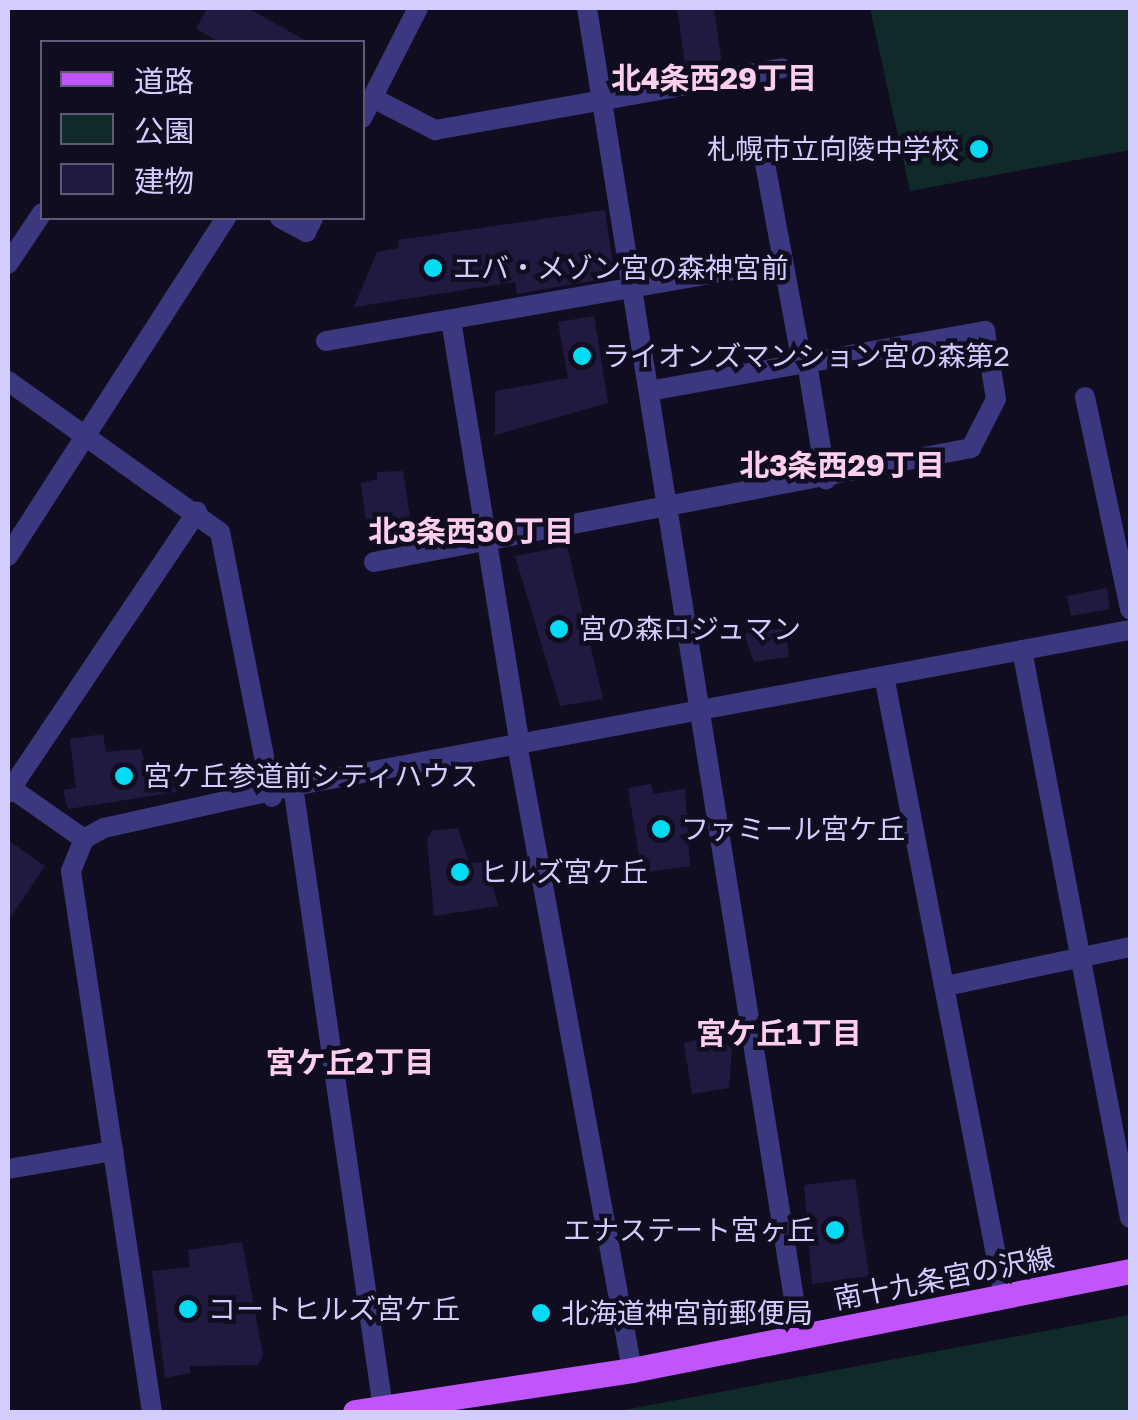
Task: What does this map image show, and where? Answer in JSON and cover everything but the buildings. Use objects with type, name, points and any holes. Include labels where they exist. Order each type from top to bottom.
[{"type":"main road","name":"南十九条宮の沢線","points":[[355,1412],[632,1370],[1130,1271]]},
{"type":"street","points":[[365,113],[418,8]]},
{"type":"street","points":[[588,8],[800,1337]]},
{"type":"street","points":[[373,98],[436,130],[782,68]]},
{"type":"street","points":[[764,158],[826,479]]},
{"type":"street","points":[[8,264],[40,216]]},
{"type":"street","points":[[8,556],[89,438],[225,220]]},
{"type":"street","points":[[284,220],[306,232],[312,220]]},
{"type":"street","points":[[326,341],[783,260]]},
{"type":"street","points":[[451,320],[519,744],[632,1370]]},
{"type":"street","points":[[374,562],[826,479],[971,448],[996,399],[985,331],[649,391]]},
{"type":"street","points":[[8,380],[196,512],[226,548],[272,797]]},
{"type":"street","points":[[1085,397],[1130,609]]},
{"type":"street","points":[[84,839],[9,789],[196,512]]},
{"type":"street","points":[[152,1412],[71,872],[84,839],[104,828],[272,797],[293,786],[1128,630],[1130,654]]},
{"type":"street","points":[[1022,650],[1130,1218]]},
{"type":"street","points":[[884,676],[1004,1296]]},
{"type":"street","points":[[293,786],[383,1408]]},
{"type":"street","points":[[946,986],[1130,947]]},
{"type":"street","points":[[8,1169],[113,1151]]},
{"type":"green space","points":[[870,8],[1130,8],[1130,150],[910,191]]},
{"type":"green space","points":[[1130,1315],[1130,1412],[613,1412]]},
{"type":"place","name":"札幌市立向陵中学校","points":[[979,149]]},
{"type":"place","name":"エバ・メゾン宮の森神宮前","points":[[433,268]]},
{"type":"place","name":"ライオンズマンション宮の森第2","points":[[582,356]]},
{"type":"place","name":"宮の森ロジュマン","points":[[559,629]]},
{"type":"place","name":"宮ケ丘参道前シティハウス","points":[[124,776]]},
{"type":"place","name":"ファミール宮ケ丘","points":[[661,829]]},
{"type":"place","name":"ヒルズ宮ケ丘","points":[[460,872]]},
{"type":"place","name":"エナステート宮ヶ丘","points":[[835,1230]]},
{"type":"place","name":"コートヒルズ宮ケ丘","points":[[188,1309]]},
{"type":"place","name":"北海道神宮前郵便局","points":[[541,1313]]},
{"type":"district","name":"北4条西29丁目","points":[[714,78]]},
{"type":"district","name":"北3条西29丁目","points":[[842,465]]},
{"type":"district","name":"北3条西30丁目","points":[[471,531]]},
{"type":"district","name":"宮ケ丘1丁目","points":[[779,1033]]},
{"type":"district","name":"宮ケ丘2丁目","points":[[350,1062]]}]
